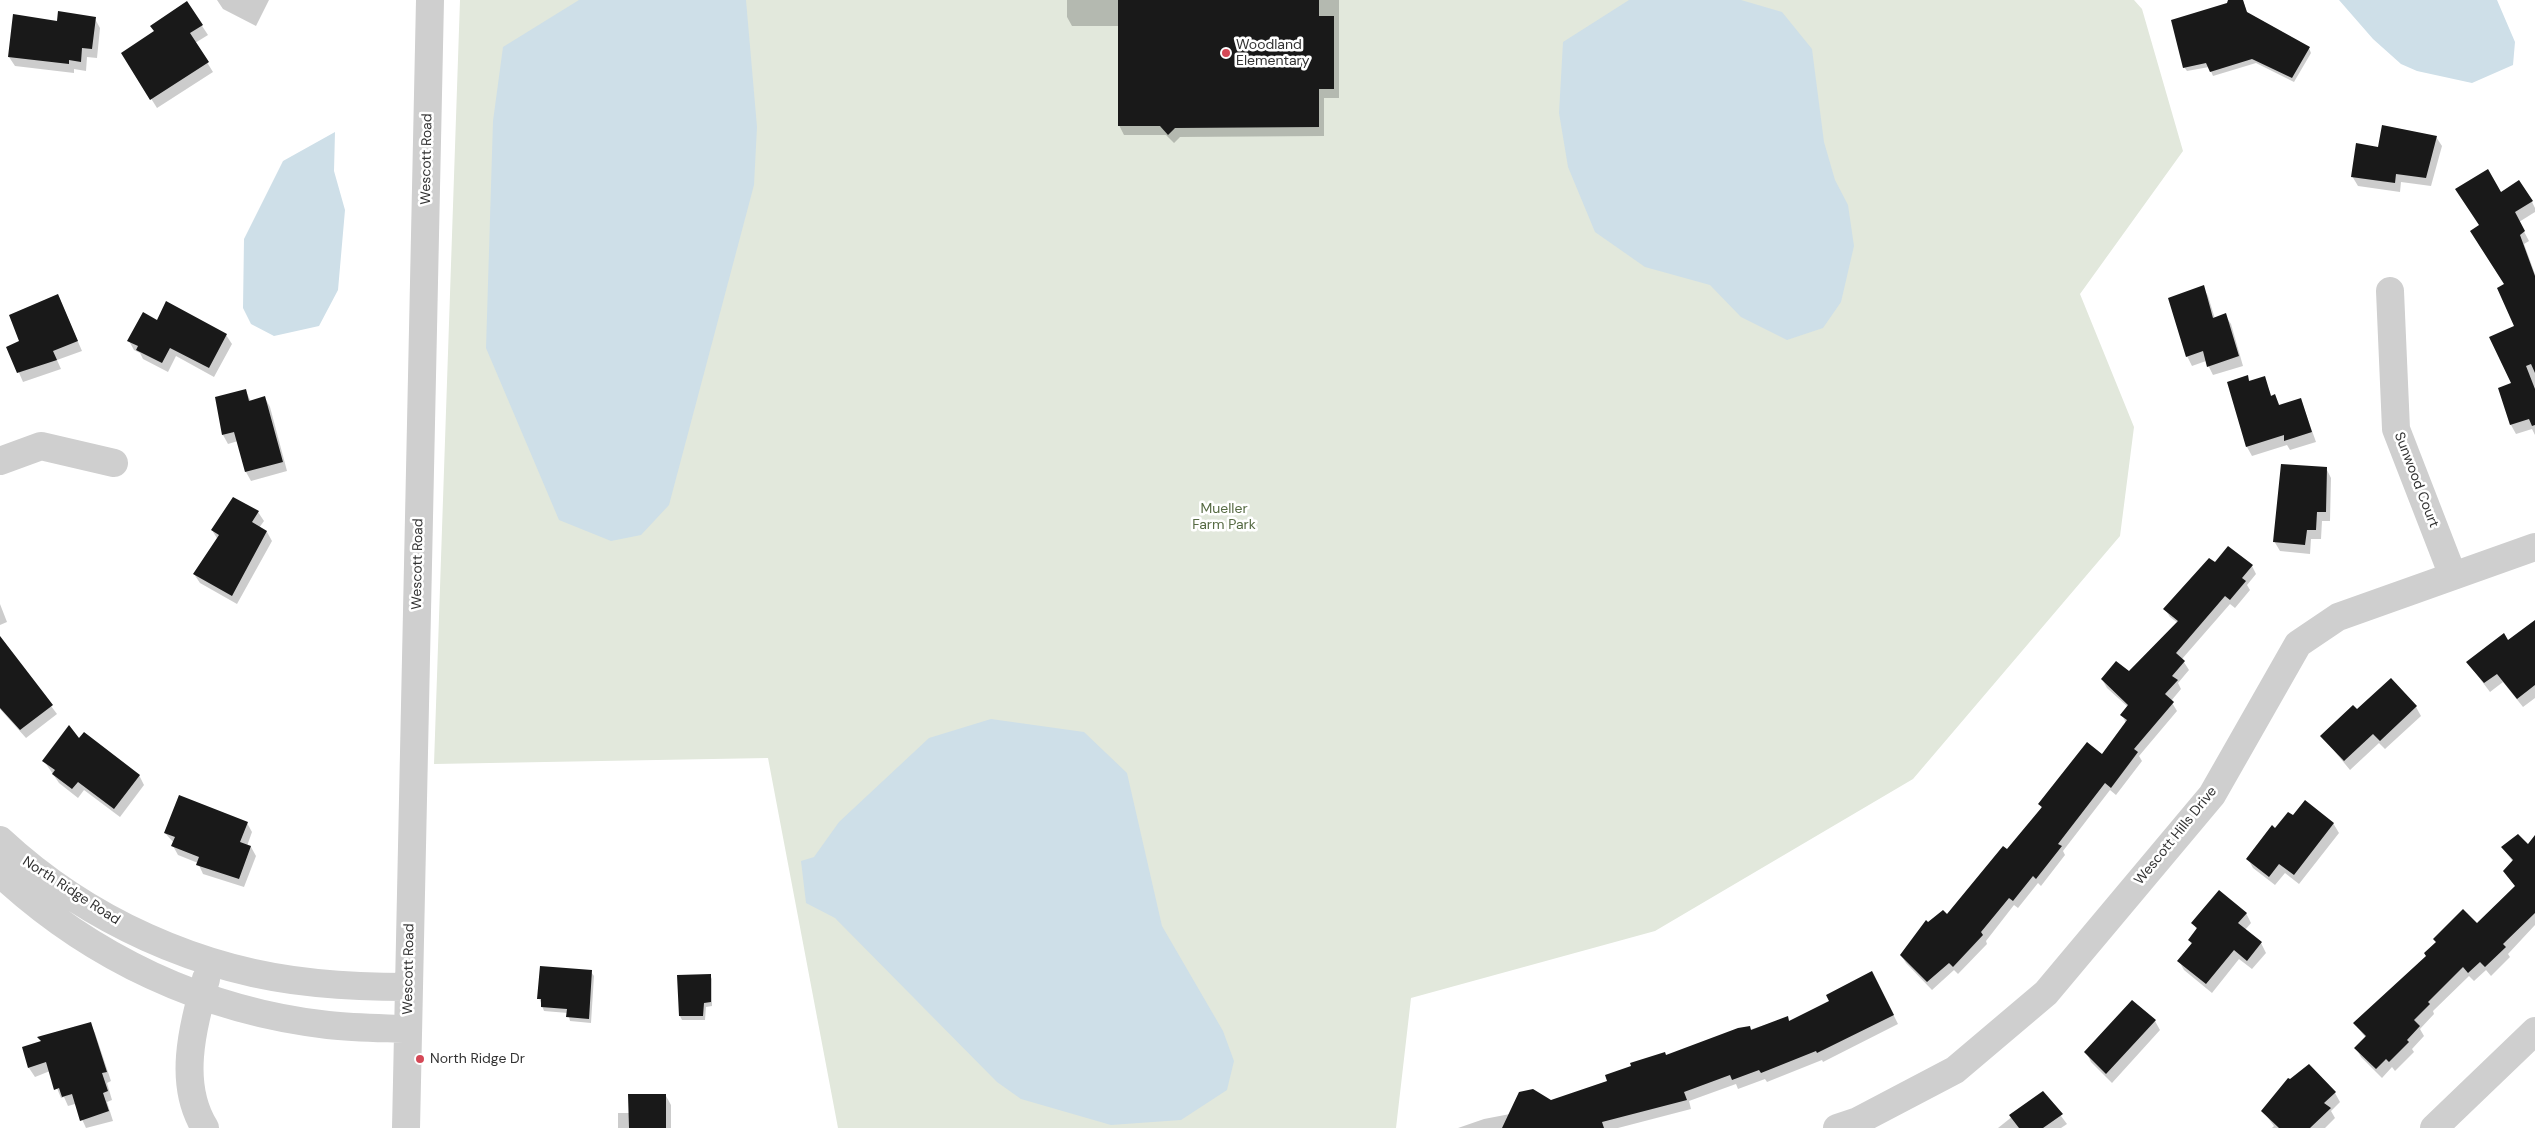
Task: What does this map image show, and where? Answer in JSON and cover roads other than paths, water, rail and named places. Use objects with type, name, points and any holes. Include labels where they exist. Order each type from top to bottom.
[{"type":"street","name":"Wescott Road","points":[[406,1128],[430,0]]},
{"type":"street","name":"Sunwood Court","points":[[2390,291],[2396,429],[2453,576]]},
{"type":"street","points":[[0,461],[41,446],[114,464]]},
{"type":"street","name":"Wescott Hills Drive","points":[[1837,1128],[1858,1121],[1955,1070],[2046,993],[2212,795],[2298,644],[2338,617],[2535,547]]},
{"type":"street","name":"North Ridge Road","points":[[0,840],[27,864],[93,910],[181,952],[267,976],[316,983],[408,987]]},
{"type":"street","name":"North Ridge Road","points":[[0,873],[24,896],[79,937],[148,975],[201,996],[246,1010],[288,1020],[330,1026],[408,1029]]},
{"type":"street","points":[[205,1128],[191,1090],[190,1064],[193,1029],[212,961]]},
{"type":"street","points":[[2440,1126],[2535,1031]]},
{"type":"place","name":"Woodland Elementary","points":[[1226,53]]},
{"type":"place","name":"North Ridge Dr","points":[[420,1059]]},
{"type":"park label","name":"Mueller Farm Park","points":[[1224,518]]}]
